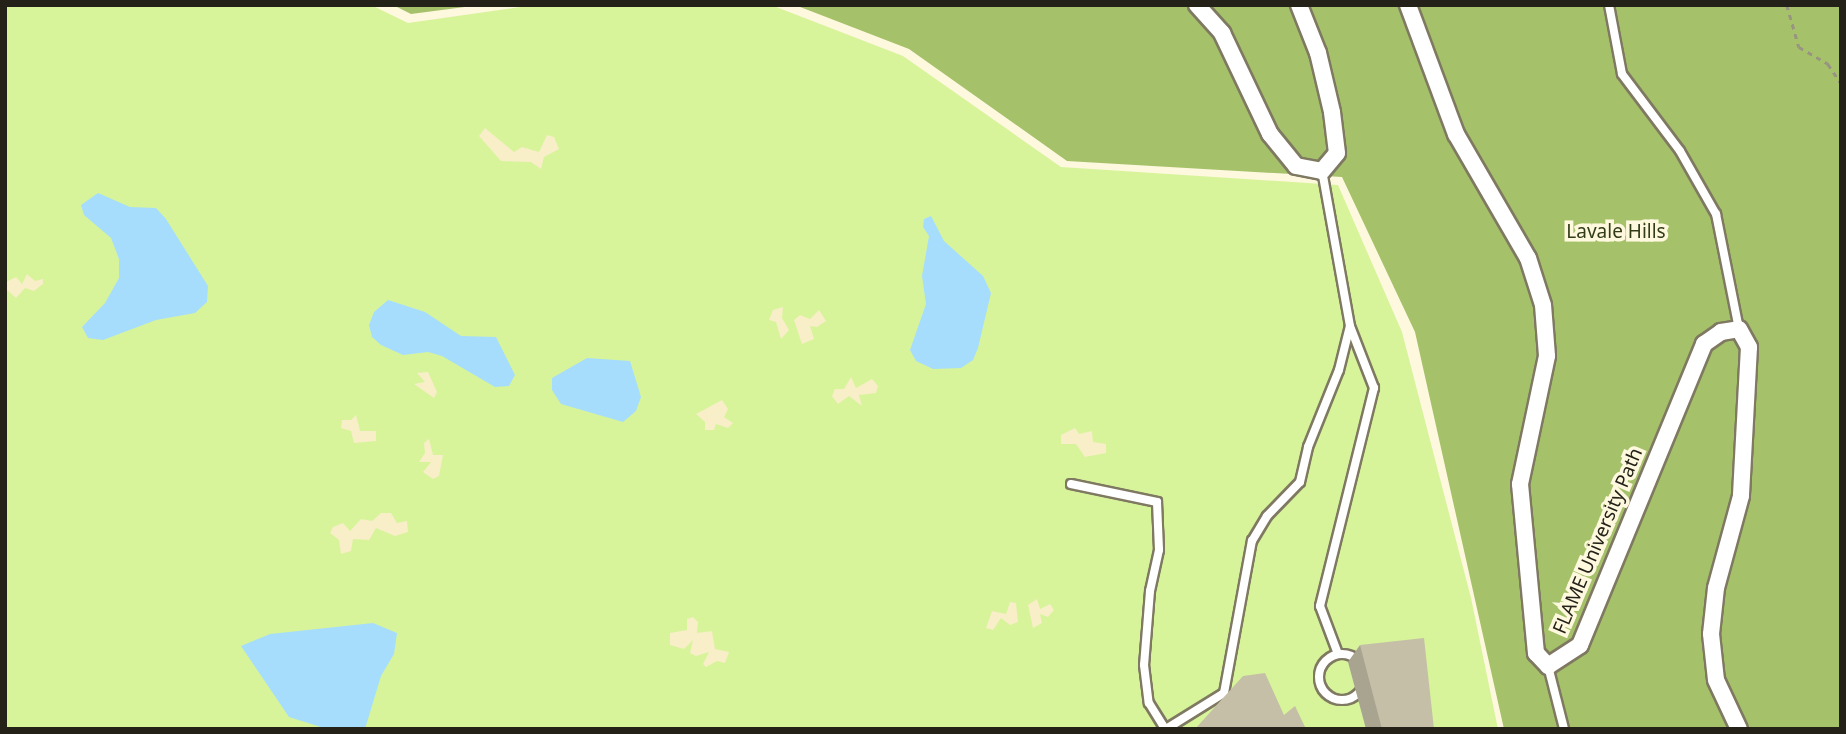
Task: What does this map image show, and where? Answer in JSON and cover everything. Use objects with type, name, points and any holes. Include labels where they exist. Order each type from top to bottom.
[{"type":"street","points":[[1197,5],[1222,33],[1270,134],[1296,166],[1322,171],[1336,153],[1332,112],[1318,53],[1299,5]]},
{"type":"street","name":"FLAME University Path","points":[[1408,5],[1456,134],[1528,257],[1543,305],[1547,356],[1520,484],[1536,653],[1548,666],[1580,645],[1704,344],[1721,332],[1739,329]]},
{"type":"street","points":[[1739,329],[1749,347],[1741,496],[1716,588],[1711,634],[1716,680],[1739,729]]},
{"type":"lane","points":[[1609,5],[1622,74],[1680,151],[1716,214],[1739,329]]},
{"type":"lane","points":[[1322,171],[1350,326],[1374,388],[1320,606],[1338,654]]},
{"type":"lane","points":[[1071,484],[1157,502],[1160,550],[1150,591],[1144,665],[1149,704],[1165,729],[1224,693],[1252,541],[1267,516],[1300,482],[1350,326]]},
{"type":"lane","points":[[1338,654],[1359,661],[1366,675],[1357,695],[1341,700],[1326,693],[1319,678],[1324,662],[1338,654]]},
{"type":"lane","points":[[1548,666],[1564,729]]},
{"type":"path","points":[[1787,5],[1799,47],[1828,64],[1841,83]]},
{"type":"green space","points":[[5,5],[371,5],[408,23],[535,5],[771,5],[903,56],[1061,167],[1338,185],[1402,332],[1471,598],[1498,729],[5,729]]},
{"type":"green space","points":[[393,5],[480,5],[411,14]]},
{"type":"green space","name":"Lavale Hills","points":[[795,5],[1841,5],[1841,729],[1504,729],[1415,332],[1342,177],[1067,161],[909,49]]},
{"type":"sand","points":[[485,128],[514,152],[522,147],[539,152],[547,135],[554,137],[559,149],[544,157],[541,169],[531,162],[501,161],[479,136]]},
{"type":"sand","points":[[27,274],[35,281],[43,279],[43,284],[34,291],[25,288],[16,298],[5,288],[6,282],[16,277],[22,284]]},
{"type":"sand","points":[[783,307],[782,318],[789,330],[781,339],[776,322],[769,320],[773,310]]},
{"type":"sand","points":[[819,310],[826,321],[817,327],[810,326],[814,339],[802,344],[794,320],[800,315],[810,319]]},
{"type":"sand","points":[[428,372],[437,392],[434,398],[414,384],[425,382],[417,373]]},
{"type":"sand","points":[[851,377],[856,388],[872,379],[878,386],[876,393],[859,395],[862,406],[849,396],[838,404],[832,396],[835,389],[844,389]]},
{"type":"sand","points":[[722,400],[728,409],[724,417],[733,423],[728,428],[716,424],[714,430],[705,430],[705,422],[696,414]]},
{"type":"sand","points":[[356,415],[360,431],[376,431],[376,441],[354,443],[351,431],[341,428],[342,420],[351,420]]},
{"type":"sand","points":[[1075,428],[1079,434],[1092,431],[1093,442],[1106,444],[1106,453],[1085,457],[1076,444],[1061,444],[1061,435]]},
{"type":"sand","points":[[429,439],[433,455],[443,455],[439,476],[433,479],[423,472],[431,462],[419,462],[425,453],[424,443]]},
{"type":"sand","points":[[381,513],[391,513],[397,523],[407,521],[408,532],[395,536],[376,528],[369,540],[353,539],[351,551],[341,554],[339,540],[330,533],[333,527],[343,523],[350,531],[361,519],[372,521]]},
{"type":"sand","points":[[1037,599],[1040,609],[1050,604],[1054,610],[1048,617],[1040,614],[1042,623],[1033,628],[1028,605]]},
{"type":"sand","points":[[1010,602],[1016,603],[1018,622],[1010,625],[1001,618],[993,630],[986,628],[992,611],[1006,614]]},
{"type":"sand","points":[[693,617],[698,622],[697,633],[712,631],[715,649],[729,652],[725,663],[717,661],[706,667],[703,664],[709,652],[696,656],[690,653],[693,640],[684,649],[670,645],[670,633],[687,630],[687,619]]},
{"type":"water","points":[[98,193],[130,207],[156,208],[166,219],[208,286],[207,302],[195,313],[156,320],[103,340],[88,338],[82,327],[105,303],[119,278],[119,259],[111,238],[84,215],[81,205]]},
{"type":"water","points":[[931,216],[944,241],[983,276],[991,293],[978,348],[973,360],[961,368],[933,369],[916,361],[910,350],[926,304],[922,276],[929,236],[923,227],[924,219]]},
{"type":"water","points":[[388,300],[425,312],[461,336],[496,337],[515,375],[509,386],[495,387],[442,356],[428,352],[403,355],[381,345],[372,337],[369,325],[374,312]]},
{"type":"water","points":[[587,358],[630,361],[641,397],[636,411],[623,422],[561,404],[552,390],[552,378]]},
{"type":"water","points":[[373,623],[397,633],[394,654],[381,676],[365,729],[327,729],[289,717],[241,646],[270,634]]},
{"type":"building","points":[[1424,638],[1434,729],[1382,729],[1360,645]]},
{"type":"building","points":[[1265,673],[1284,715],[1295,706],[1306,729],[1195,729],[1243,676]]}]
